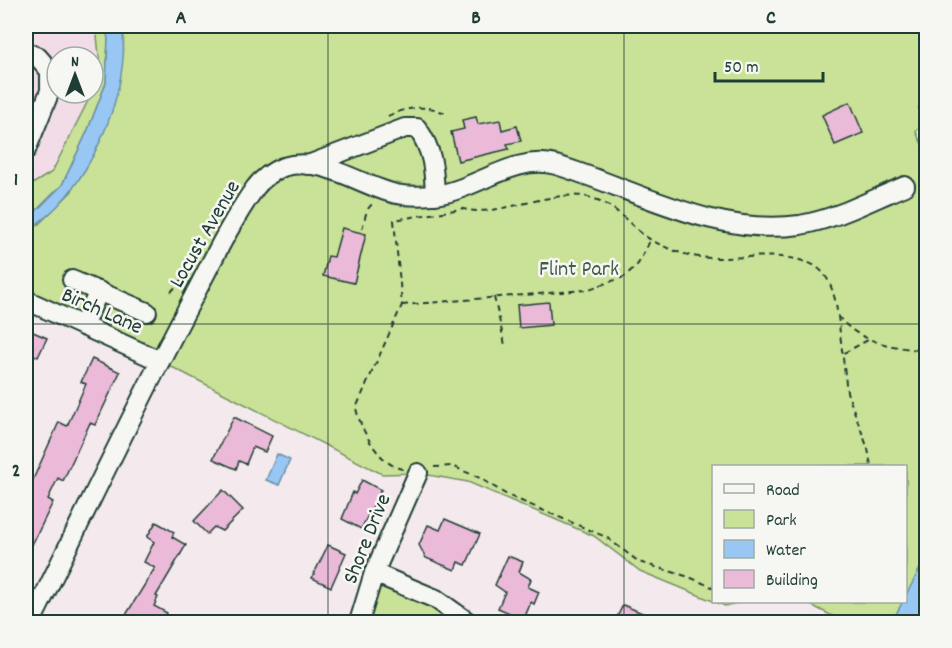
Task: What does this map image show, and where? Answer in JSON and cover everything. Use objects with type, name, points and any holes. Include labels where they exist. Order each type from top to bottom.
[{"type":"street","points":[[26,52],[38,57],[50,71],[50,91],[26,150]]},
{"type":"street","points":[[308,165],[405,128],[417,128],[428,143],[434,164],[435,195]]},
{"type":"street","name":"Locust Avenue","points":[[31,622],[160,361],[238,214],[257,185],[270,173],[285,167],[308,165],[333,170],[398,194],[435,195],[527,165],[553,164],[699,217],[725,223],[780,227],[822,219],[905,186]]},
{"type":"street","points":[[72,280],[147,312]]},
{"type":"street","points":[[82,326],[99,291]]},
{"type":"street","name":"Birch Lane","points":[[26,300],[160,361]]},
{"type":"street","name":"Shore Drive","points":[[358,622],[374,573],[418,473]]},
{"type":"street","points":[[374,573],[436,600],[468,622]]},
{"type":"path","points":[[458,188],[461,210]]},
{"type":"path","points":[[712,587],[689,577],[648,566],[606,537],[507,495],[480,478],[452,466],[427,468],[418,473],[389,465],[359,421],[356,408],[402,305],[394,220],[461,210],[483,210],[564,195],[582,196],[617,209],[651,239],[689,255],[778,258],[808,262],[822,270],[828,280],[838,316],[851,406],[868,449],[871,465]]},
{"type":"path","points":[[362,229],[367,210],[374,201]]},
{"type":"path","points":[[402,305],[586,290],[606,285],[624,277],[638,264],[651,239]]},
{"type":"path","points":[[494,297],[505,345]]},
{"type":"path","points":[[838,316],[868,340],[927,351]]},
{"type":"path","points":[[843,353],[868,340]]},
{"type":"shaded area","points":[[26,26],[96,26],[98,45],[45,45],[45,105],[86,105],[52,172],[26,188]]},
{"type":"green space","points":[[96,26],[106,26],[108,39],[105,86],[105,45],[98,45]]},
{"type":"green space","name":"Flint Park","points":[[122,26],[926,26],[926,119],[916,132],[926,152],[926,557],[907,595],[907,465],[712,465],[712,600],[640,571],[594,536],[468,482],[417,473],[382,474],[162,362],[26,297],[26,231],[39,224],[72,191],[101,105],[105,105],[105,95],[124,39]]},
{"type":"green space","points":[[86,105],[97,105],[62,185],[26,221],[26,188],[52,172]]},
{"type":"green space","points":[[384,581],[463,622],[365,622],[375,588]]},
{"type":"green space","points":[[718,603],[736,603],[725,606]]},
{"type":"green space","points":[[807,603],[902,603],[892,622],[844,622]]},
{"type":"water","points":[[106,26],[122,26],[123,52],[120,81],[112,111],[100,141],[85,170],[67,195],[48,216],[26,230],[26,221],[62,185],[97,105],[105,105],[108,39]]},
{"type":"water","points":[[277,454],[290,460],[279,485],[266,480]]},
{"type":"water","points":[[926,557],[926,622],[892,622],[902,603],[907,603],[907,593]]},
{"type":"building","points":[[850,102],[863,133],[835,145],[822,115]]},
{"type":"building","points":[[476,117],[478,124],[500,120],[502,130],[517,126],[521,141],[507,144],[509,149],[458,161],[451,132],[464,129],[462,120]]},
{"type":"building","points":[[342,228],[366,234],[354,283],[323,276],[328,256],[334,257]]},
{"type":"building","points":[[549,302],[551,325],[519,328],[517,305]]},
{"type":"building","points":[[26,329],[47,338],[38,357],[26,351]]},
{"type":"building","points":[[92,359],[120,372],[95,425],[90,423],[63,481],[58,478],[48,499],[53,502],[26,557],[26,495],[59,422],[67,426],[86,384],[81,382]]},
{"type":"building","points":[[234,417],[272,436],[265,452],[253,447],[246,464],[239,461],[236,469],[213,459]]},
{"type":"building","points":[[362,480],[381,490],[361,529],[342,519],[353,492],[355,494]]},
{"type":"building","points":[[223,490],[243,510],[222,531],[214,527],[207,534],[194,521]]},
{"type":"building","points":[[445,519],[480,534],[466,565],[458,562],[455,570],[426,558],[419,545],[428,525],[440,530]]},
{"type":"building","points":[[156,522],[174,532],[172,537],[186,545],[156,596],[158,597],[154,606],[167,613],[162,622],[129,622],[124,618],[155,568],[144,562],[154,542],[147,537]]},
{"type":"building","points":[[328,545],[346,553],[331,587],[312,578]]},
{"type":"building","points":[[508,556],[523,562],[519,572],[531,579],[528,587],[539,592],[534,604],[531,602],[524,619],[498,608],[505,592],[495,585]]},
{"type":"building","points":[[623,605],[664,622],[624,622],[616,619]]},
{"type":"waterway","points":[[920,108],[926,115]]}]
